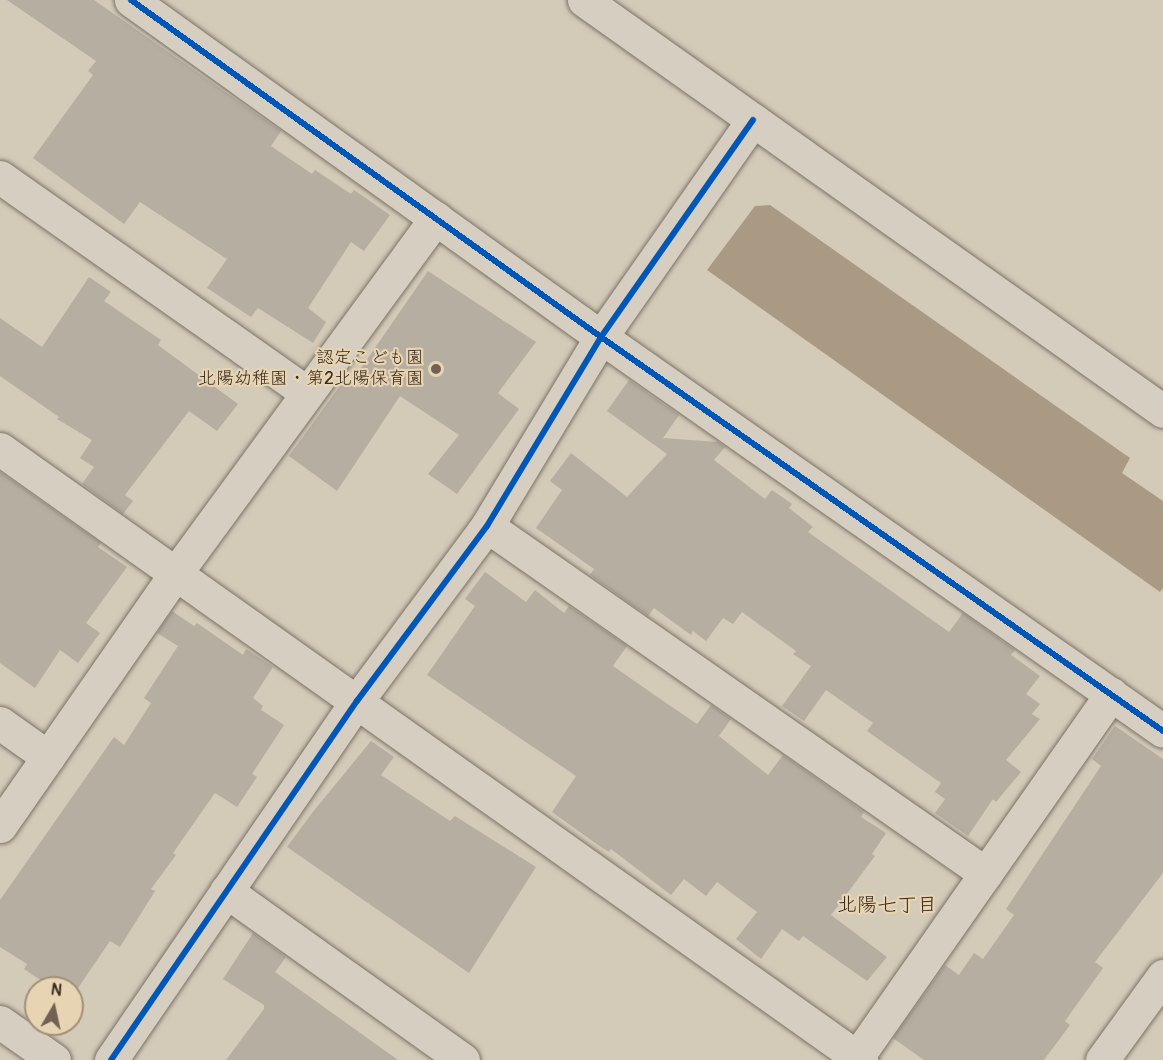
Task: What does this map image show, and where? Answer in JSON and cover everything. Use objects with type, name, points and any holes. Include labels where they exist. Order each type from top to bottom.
[{"type":"street","points":[[130,0],[601,337],[1163,731]]},
{"type":"street","points":[[584,0],[1163,411]]},
{"type":"street","points":[[111,1060],[357,701],[487,526],[601,337],[753,120]]},
{"type":"street","points":[[0,177],[307,393]]},
{"type":"street","points":[[0,826],[176,573],[436,218]]},
{"type":"street","points":[[0,449],[858,1059],[1111,693]]},
{"type":"street","points":[[487,526],[986,874]]},
{"type":"street","points":[[0,723],[48,757]]},
{"type":"street","points":[[226,891],[463,1060]]},
{"type":"street","points":[[1102,1060],[1163,976]]},
{"type":"street","points":[[0,1022],[54,1060]]},
{"type":"shaded area","points":[[770,205],[1130,458],[1122,473],[1163,501],[1163,588],[1160,592],[707,270],[755,206]]},
{"type":"building","points":[[7,0],[94,0],[281,131],[271,146],[312,174],[315,170],[351,194],[354,190],[390,215],[364,251],[351,242],[308,308],[326,322],[313,343],[258,308],[251,317],[207,288],[227,259],[140,202],[124,224],[33,158],[93,75],[88,71],[96,61]]},
{"type":"building","points":[[428,271],[536,342],[498,393],[519,409],[457,494],[428,474],[459,435],[400,396],[337,491],[289,456],[342,383],[348,387]]},
{"type":"building","points":[[89,277],[111,292],[104,301],[161,340],[158,345],[238,404],[217,431],[189,411],[125,495],[133,501],[123,514],[82,484],[94,467],[80,458],[92,440],[57,419],[59,417],[0,376],[0,318],[42,347]]},
{"type":"building","points":[[629,380],[679,415],[663,438],[718,442],[725,447],[714,460],[765,499],[772,490],[792,504],[789,508],[813,527],[808,532],[949,632],[963,613],[1015,650],[1011,655],[1040,676],[1026,694],[1040,704],[1032,714],[1040,719],[1006,760],[1021,772],[996,802],[993,799],[968,836],[935,813],[945,799],[935,792],[941,783],[867,731],[873,723],[826,690],[804,721],[782,706],[811,666],[793,654],[796,651],[742,612],[733,624],[723,618],[706,641],[693,631],[691,635],[654,608],[648,616],[590,575],[594,569],[536,528],[562,490],[550,481],[571,453],[627,497],[667,454],[607,411]]},
{"type":"building","points":[[0,472],[101,543],[98,547],[127,567],[86,623],[100,633],[78,663],[60,650],[35,688],[0,663]]},
{"type":"building","points":[[485,572],[526,602],[535,590],[564,613],[569,606],[627,646],[613,666],[697,724],[711,705],[731,719],[719,736],[768,775],[783,755],[864,812],[861,817],[886,833],[872,854],[875,856],[831,915],[887,957],[867,981],[803,936],[799,941],[782,929],[761,959],[736,939],[757,912],[717,882],[706,896],[684,879],[671,895],[611,849],[609,852],[552,812],[576,776],[427,675],[475,606],[465,599]]},
{"type":"building","points":[[172,611],[194,626],[197,623],[243,655],[246,649],[273,667],[253,698],[263,706],[261,710],[284,725],[252,774],[257,777],[237,807],[215,793],[173,853],[176,855],[151,889],[155,891],[120,947],[110,941],[84,979],[84,976],[34,976],[24,969],[27,964],[0,947],[0,900],[114,737],[124,745],[151,703],[144,698],[178,646],[157,633]]},
{"type":"building","points":[[1115,726],[1163,759],[1163,873],[1095,962],[1103,968],[1065,1021],[1070,1025],[1044,1060],[924,1060],[893,1038],[945,965],[959,975],[974,953],[983,959],[1014,915],[1006,909],[1101,766],[1092,759]]},
{"type":"building","points":[[371,741],[394,757],[381,775],[450,821],[455,816],[536,867],[469,973],[287,847]]},
{"type":"building","points":[[253,933],[286,957],[275,972],[398,1060],[226,1060],[264,1009],[264,1005],[223,979]]},
{"type":"cycle path","points":[[131,0],[601,337],[1163,731]]},
{"type":"cycle path","points":[[111,1060],[357,701],[487,526],[601,337],[753,120]]},
{"type":"place","name":"認定こども園 北陽幼稚園・第2北陽保育園","points":[[436,369]]},
{"type":"district","name":"北陽七丁目","points":[[887,904]]}]
